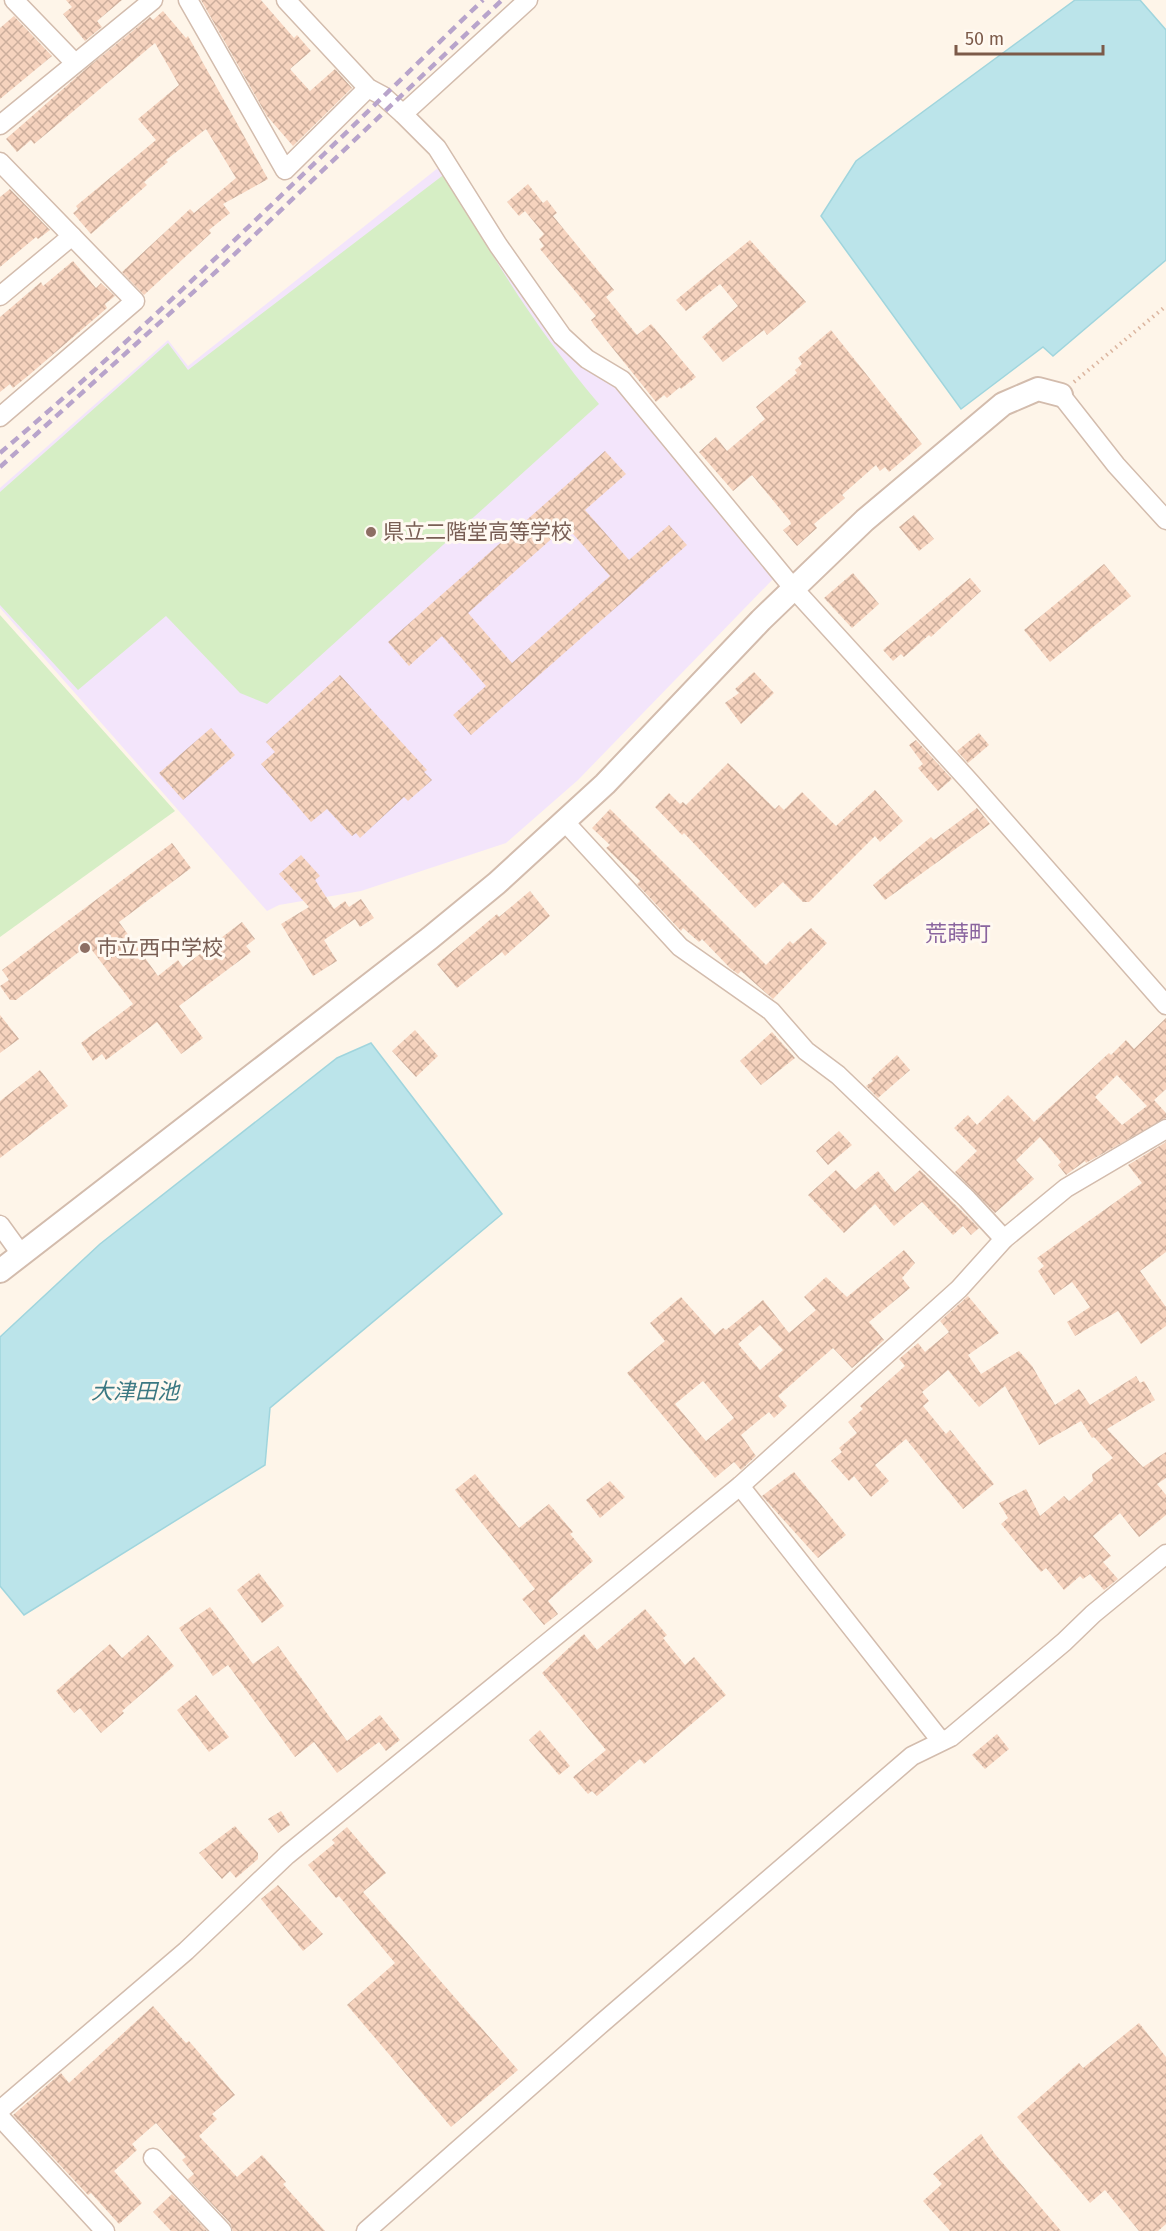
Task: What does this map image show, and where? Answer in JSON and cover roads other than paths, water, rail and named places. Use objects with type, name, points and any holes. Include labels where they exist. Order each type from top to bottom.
[{"type":"street","points":[[0,9],[13,0],[75,63]]},
{"type":"street","points":[[0,125],[153,0]]},
{"type":"street","points":[[188,0],[285,170],[368,88]]},
{"type":"street","points":[[286,0],[368,88],[383,96],[437,148],[498,245],[562,336],[586,359],[622,380],[794,589],[970,782],[1166,1005]]},
{"type":"street","points":[[403,114],[528,0]]},
{"type":"street","points":[[0,417],[135,301],[2,167]]},
{"type":"street","points":[[0,296],[72,236]]},
{"type":"street","points":[[0,1271],[498,883],[565,822],[865,520],[1003,404],[1038,389],[1061,395],[1116,465],[1166,519]]},
{"type":"street","points":[[565,822],[680,947],[771,1011],[806,1051],[838,1075],[967,1199],[1004,1239]]},
{"type":"street","points":[[105,2231],[0,2111],[186,1951],[287,1855],[740,1486],[959,1288],[1004,1239],[1066,1188],[1166,1129]]},
{"type":"street","points":[[0,1225],[21,1254]]},
{"type":"street","points":[[740,1486],[941,1741]]},
{"type":"street","points":[[366,2231],[566,2054],[912,1756],[960,1730],[1064,1642],[1093,1614],[1166,1554]]},
{"type":"street","points":[[153,2158],[222,2231]]},
{"type":"water","points":[[1075,0],[1140,0],[1166,30],[1166,260],[1053,356],[1043,347],[961,409],[821,216],[856,161]]},
{"type":"water","name":"大津田池","points":[[371,1043],[502,1214],[270,1408],[265,1465],[24,1615],[0,1586],[0,1337],[100,1244],[337,1058]]},
{"type":"railway","points":[[0,453],[185,287],[483,0]]},
{"type":"railway","points":[[0,467],[220,268],[502,0]]},
{"type":"place","name":"県立二階堂高等学校","points":[[371,532]]},
{"type":"place","name":"市立西中学校","points":[[85,948]]},
{"type":"district","name":"荒蒔町","points":[[958,933]]}]
